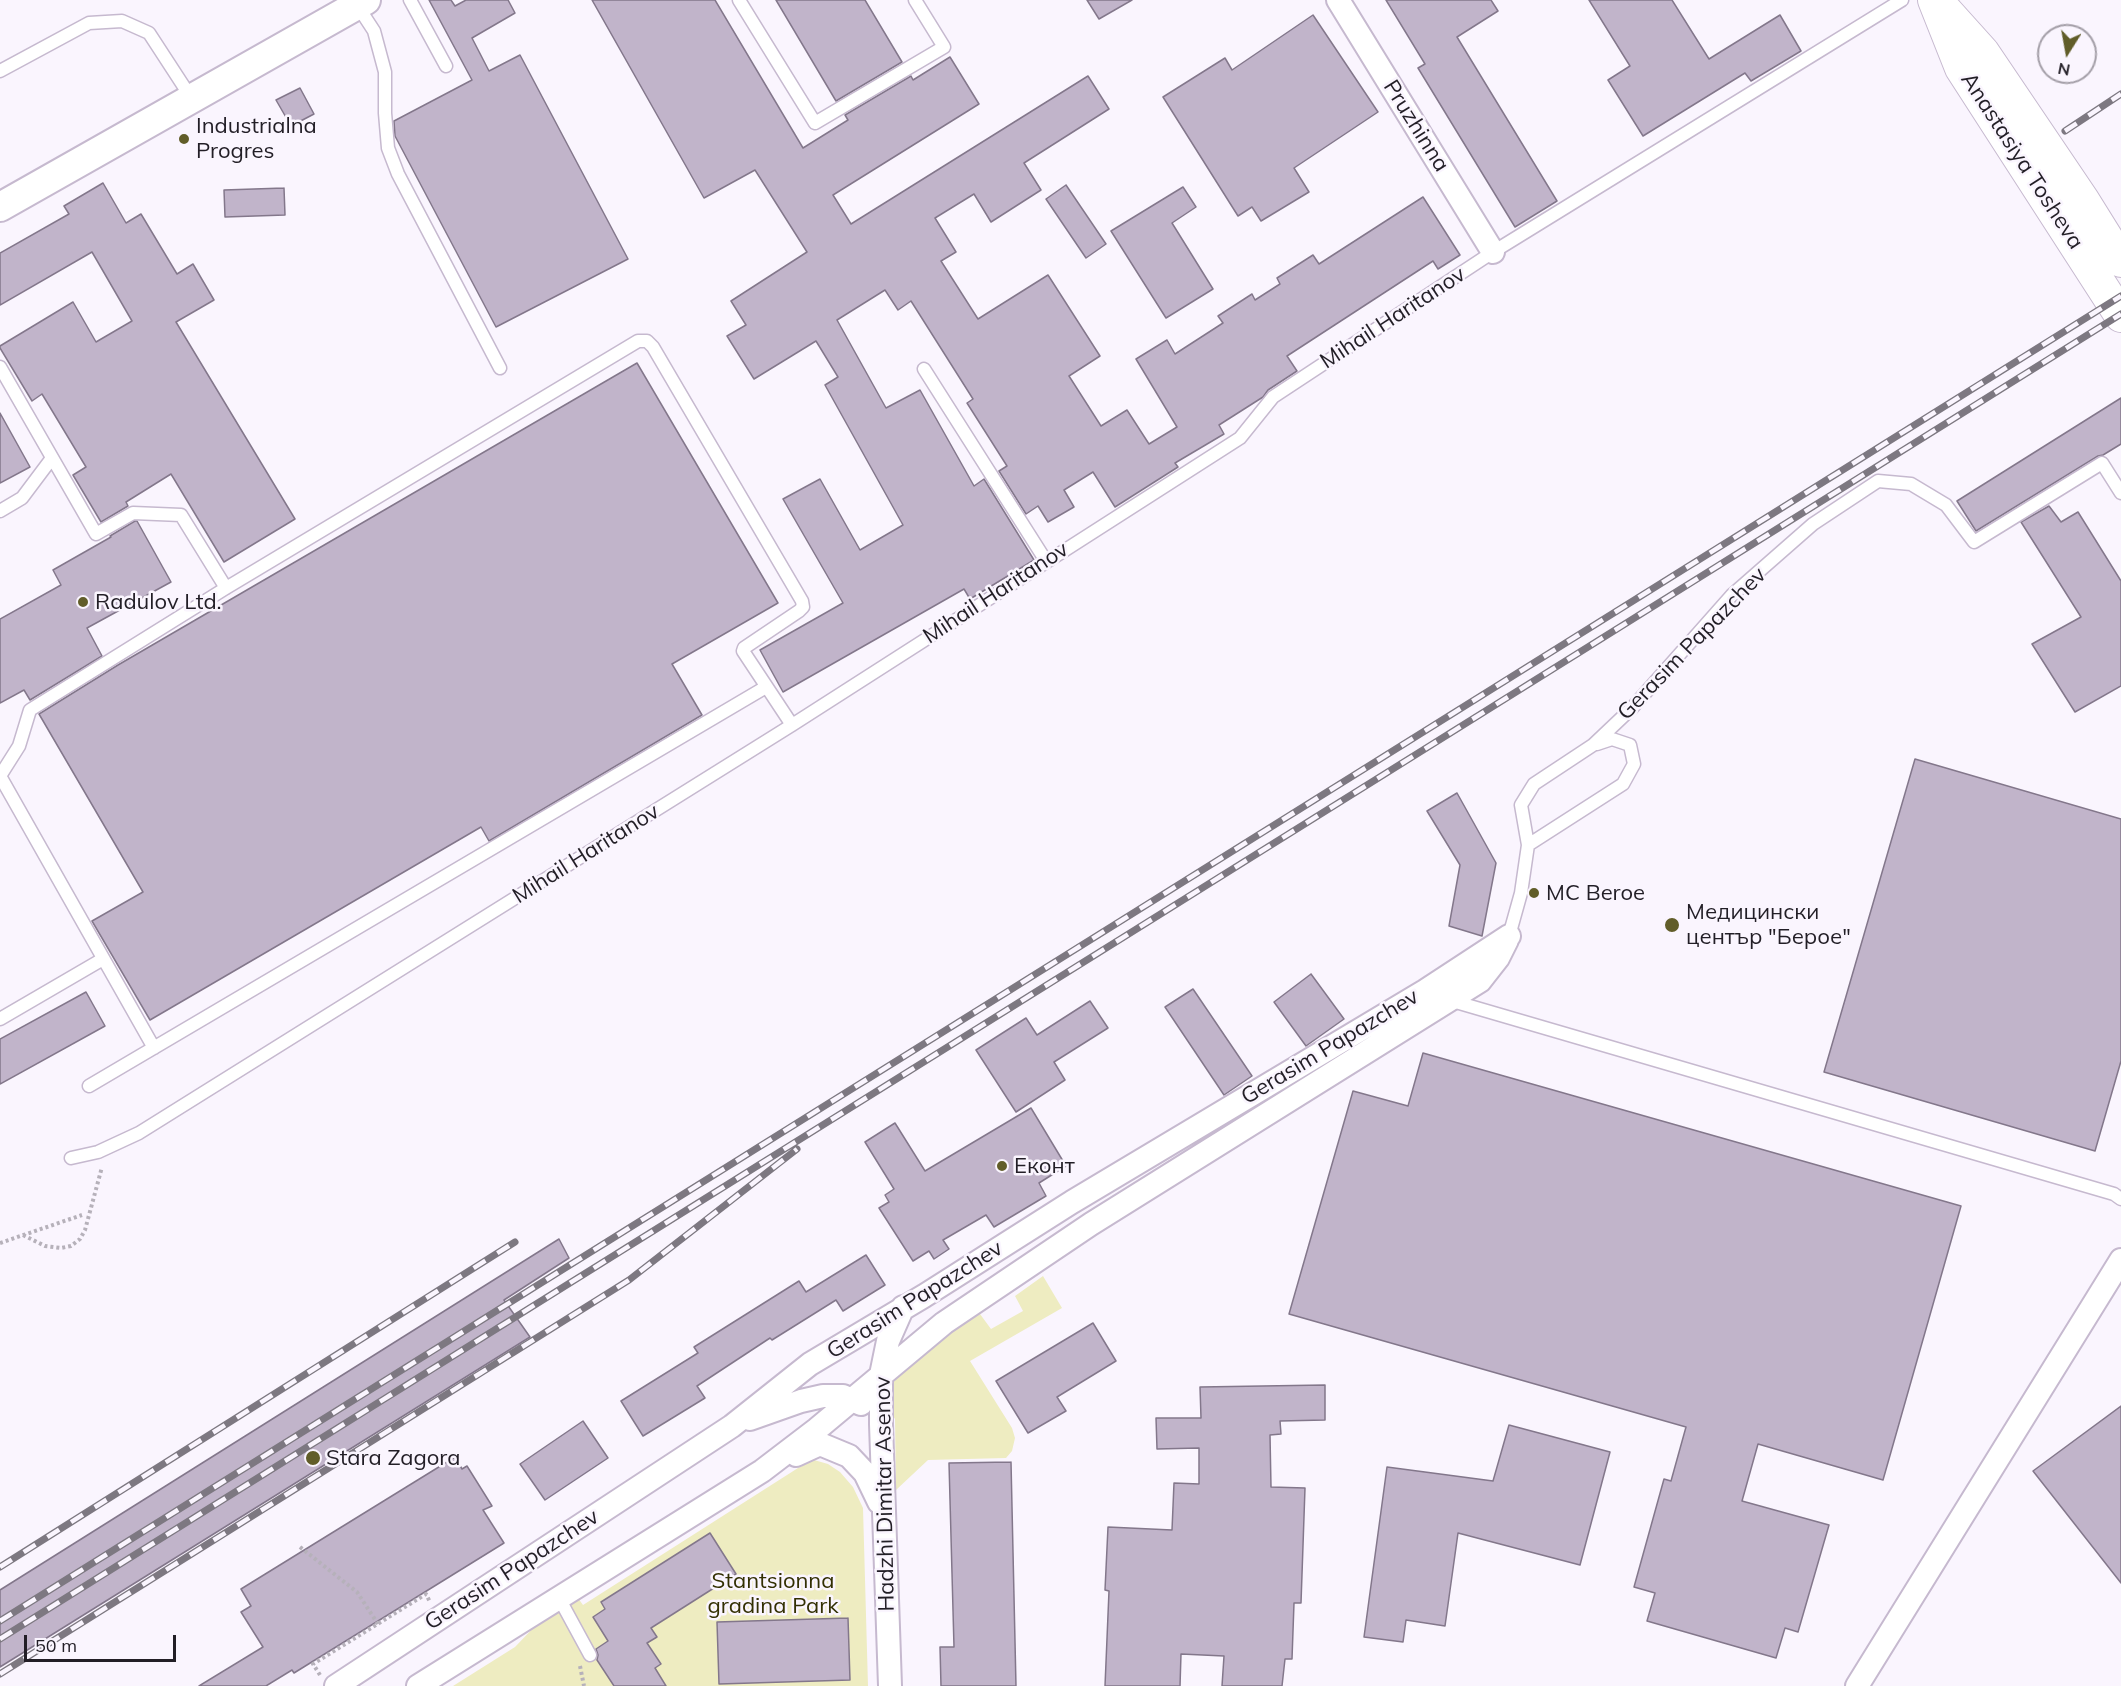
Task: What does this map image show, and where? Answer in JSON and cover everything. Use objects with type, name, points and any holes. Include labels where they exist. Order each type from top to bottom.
[{"type":"main road","name":"Anastasiya Tosheva","points":[[1935,0],[1983,52],[2083,200],[2121,261]]},
{"type":"main road","name":"Anastasiya Tosheva","points":[[1935,0],[1961,68],[2121,316]]},
{"type":"street","name":"Pruzhinna","points":[[1338,0],[1493,252]]},
{"type":"street","points":[[0,207],[362,3]]},
{"type":"street","name":"Gerasim Papazchev","points":[[336,1686],[732,1426],[810,1364],[924,1296],[1072,1202],[1425,991],[1509,936]]},
{"type":"street","name":"Gerasim Papazchev","points":[[418,1686],[762,1471],[944,1323],[1091,1224],[1480,981],[1498,958],[1509,936]]},
{"type":"street","points":[[1072,1202],[1091,1224]]},
{"type":"street","points":[[1857,1686],[2121,1260]]},
{"type":"street","name":"Hadzhi Dimitar Asenov","points":[[890,1686],[881,1375],[888,1341],[903,1307]]},
{"type":"street","points":[[732,1426],[801,1401],[823,1396],[843,1396],[853,1399],[867,1407],[881,1424]]},
{"type":"street","points":[[762,1471],[820,1444],[849,1456],[865,1473],[884,1512]]},
{"type":"lane","points":[[410,0],[446,66]]},
{"type":"lane","points":[[739,0],[815,123],[945,47],[915,0]]},
{"type":"lane","name":"Mihail Haritanov","points":[[71,1158],[107,1148],[139,1133],[792,725],[1240,438],[1273,397],[1493,252],[1902,0]]},
{"type":"lane","points":[[362,3],[374,32],[385,72],[388,148],[398,174],[500,368]]},
{"type":"lane","points":[[0,71],[89,23],[122,21],[148,33],[192,99]]},
{"type":"lane","points":[[154,1048],[0,776],[19,746],[30,710],[226,588],[638,341],[647,341],[653,347],[802,601],[799,611],[744,648],[743,651],[792,725]]},
{"type":"lane","points":[[0,367],[96,534],[133,513],[181,515],[226,588]]},
{"type":"lane","points":[[924,369],[1046,561]]},
{"type":"lane","points":[[0,511],[22,498],[52,458]]},
{"type":"lane","name":"Gerasim Papazchev","points":[[1509,936],[1521,893],[1528,845],[1521,805],[1534,784],[1593,745],[1632,708],[1732,596],[1813,524],[1878,481],[1911,484],[1946,505],[1974,542],[2102,463],[2121,493]]},
{"type":"lane","points":[[89,1086],[766,687]]},
{"type":"lane","name":"Gerasim Papazchev","points":[[1528,845],[1623,784],[1634,764],[1630,745],[1612,739],[1593,745]]},
{"type":"lane","points":[[0,1019],[103,959]]},
{"type":"lane","points":[[1425,991],[1448,1000],[2121,1198]]},
{"type":"lane","points":[[560,1598],[590,1654]]},
{"type":"path","points":[[23,1235],[45,1246],[61,1248],[71,1246],[80,1239],[85,1230],[107,1148]]},
{"type":"path","points":[[0,1243],[82,1215]]},
{"type":"path","points":[[300,1547],[357,1592],[378,1624]]},
{"type":"path","points":[[314,1664],[412,1602]]},
{"type":"green space","points":[[1043,1276],[1062,1308],[970,1361],[1012,1428],[1015,1438],[1012,1451],[1006,1458],[928,1460],[896,1490],[895,1419],[885,1403],[889,1382],[902,1363],[980,1314],[991,1329],[1023,1311],[1015,1296]]},
{"type":"green space","name":"Stantsionna gradina Park","points":[[814,1460],[828,1464],[840,1472],[853,1487],[863,1508],[868,1686],[453,1686],[515,1647],[538,1623],[578,1598],[583,1605]]},
{"type":"building","points":[[429,0],[451,0],[455,6],[466,0],[508,0],[515,13],[472,38],[489,71],[520,55],[628,259],[496,327],[395,136],[394,121],[472,80]]},
{"type":"building","points":[[592,0],[715,0],[803,148],[848,120],[845,115],[911,76],[913,80],[950,57],[979,104],[833,195],[851,224],[1088,76],[1109,109],[1024,163],[1041,190],[991,222],[974,194],[935,218],[956,252],[941,261],[978,319],[1048,275],[1100,356],[1069,376],[1101,426],[1127,410],[1149,444],[1177,427],[1136,359],[1167,340],[1175,354],[1223,323],[1218,316],[1252,294],[1255,300],[1280,284],[1277,278],[1313,255],[1319,264],[1423,197],[1460,255],[1438,269],[1433,261],[1287,356],[1297,371],[1268,390],[1263,397],[1219,425],[1224,434],[1175,463],[1178,467],[1115,507],[1093,472],[1064,490],[1074,507],[1048,522],[1038,506],[1026,514],[999,471],[1007,466],[967,403],[973,399],[911,301],[898,310],[885,290],[837,320],[886,408],[920,390],[974,486],[984,479],[1034,560],[970,599],[964,589],[783,692],[760,650],[843,603],[783,499],[820,479],[860,550],[903,525],[825,385],[838,377],[816,341],[754,379],[727,336],[746,325],[731,301],[807,252],[755,170],[704,198]]},
{"type":"building","points":[[776,0],[865,0],[902,62],[836,101]]},
{"type":"building","points":[[1087,0],[1132,0],[1099,19]]},
{"type":"building","points":[[1386,0],[1491,0],[1498,11],[1457,37],[1557,201],[1515,227],[1418,68],[1425,64]]},
{"type":"building","points":[[1589,0],[1672,0],[1709,59],[1780,15],[1801,51],[1751,81],[1745,73],[1643,136],[1608,80],[1630,66]]},
{"type":"building","points":[[1313,15],[1378,112],[1294,168],[1309,192],[1261,221],[1252,207],[1238,216],[1163,97],[1225,58],[1232,70]]},
{"type":"building","points":[[300,88],[314,114],[291,126],[276,100]]},
{"type":"building","points":[[103,183],[126,223],[141,214],[177,274],[193,264],[214,300],[176,322],[295,519],[224,562],[171,474],[126,502],[128,506],[101,522],[73,475],[86,467],[42,394],[32,401],[0,348],[73,302],[96,342],[132,321],[92,252],[0,305],[0,253],[69,214],[64,206]]},
{"type":"building","points":[[1066,185],[1106,244],[1086,258],[1046,199]]},
{"type":"building","points":[[1183,187],[1196,207],[1172,223],[1213,289],[1166,318],[1111,231]]},
{"type":"building","points":[[284,188],[285,215],[225,217],[224,190]]},
{"type":"building","points":[[637,363],[778,603],[672,664],[702,715],[489,841],[481,827],[150,1020],[92,921],[143,892],[39,714],[118,665]]},
{"type":"building","points":[[2121,398],[2121,444],[1976,531],[1957,501]]},
{"type":"building","points":[[0,413],[30,467],[0,483]]},
{"type":"building","points":[[2049,506],[2061,522],[2078,512],[2121,581],[2121,686],[2075,712],[2032,644],[2081,617],[2021,522]]},
{"type":"building","name":"Radulov Ltd.","points":[[135,521],[171,582],[87,628],[102,656],[30,700],[24,690],[0,703],[0,619],[61,585],[53,570]]},
{"type":"building","points":[[1915,759],[2121,819],[2121,1061],[2095,1151],[1824,1072]]},
{"type":"building","points":[[1457,793],[1496,863],[1482,936],[1449,926],[1460,865],[1427,811]]},
{"type":"building","points":[[1311,974],[1344,1019],[1306,1046],[1274,1002]]},
{"type":"building","points":[[1193,989],[1252,1076],[1224,1095],[1165,1007]]},
{"type":"building","points":[[86,992],[105,1026],[0,1084],[0,1039]]},
{"type":"building","points":[[1090,1001],[1108,1028],[1054,1062],[1065,1080],[1016,1112],[976,1050],[1026,1018],[1037,1035]]},
{"type":"building","points":[[1423,1053],[1961,1206],[1883,1480],[1758,1444],[1742,1501],[1829,1525],[1798,1632],[1785,1628],[1776,1658],[1647,1621],[1655,1593],[1634,1587],[1664,1479],[1671,1481],[1686,1427],[1289,1314],[1353,1091],[1408,1106]]},
{"type":"building","points":[[1031,1108],[1066,1166],[1039,1183],[1046,1196],[994,1227],[986,1215],[943,1240],[949,1249],[934,1259],[929,1251],[913,1261],[879,1208],[889,1202],[885,1195],[894,1189],[865,1142],[895,1123],[925,1171]]},
{"type":"building","points":[[559,1239],[569,1258],[504,1300],[530,1337],[0,1667],[0,1590]]},
{"type":"building","points":[[866,1255],[885,1285],[843,1311],[836,1300],[772,1340],[770,1338],[697,1386],[705,1398],[643,1436],[621,1401],[698,1353],[694,1347],[799,1281],[806,1292]]},
{"type":"building","points":[[1093,1323],[1116,1361],[1057,1397],[1066,1411],[1028,1433],[996,1381]]},
{"type":"building","points":[[1325,1385],[1325,1420],[1280,1421],[1281,1434],[1270,1435],[1271,1487],[1305,1488],[1301,1603],[1294,1603],[1292,1659],[1285,1659],[1282,1686],[1222,1686],[1224,1656],[1181,1654],[1180,1686],[1105,1686],[1109,1591],[1105,1590],[1108,1527],[1172,1530],[1174,1483],[1199,1484],[1199,1448],[1157,1449],[1156,1418],[1201,1418],[1200,1387]]},
{"type":"building","points":[[2121,1406],[2121,1583],[2033,1471]]},
{"type":"building","points":[[583,1421],[608,1458],[545,1500],[520,1464]]},
{"type":"building","points":[[1509,1425],[1610,1452],[1580,1565],[1458,1533],[1445,1626],[1406,1620],[1403,1642],[1364,1637],[1387,1467],[1493,1481]]},
{"type":"building","points":[[455,1457],[462,1469],[467,1466],[492,1506],[483,1510],[504,1543],[294,1673],[292,1670],[266,1686],[199,1686],[263,1647],[241,1612],[251,1606],[241,1589]]},
{"type":"building","points":[[1011,1462],[1016,1686],[941,1686],[940,1647],[954,1647],[949,1463]]},
{"type":"building","points":[[710,1533],[736,1574],[651,1628],[657,1637],[647,1643],[661,1664],[655,1668],[666,1686],[614,1686],[597,1660],[596,1649],[608,1641],[593,1617],[605,1609],[601,1602]]},
{"type":"building","points":[[848,1618],[850,1680],[719,1684],[717,1622]]},
{"type":"railway","points":[[2065,131],[2121,94]]},
{"type":"railway","points":[[0,1621],[2121,296]]},
{"type":"railway","points":[[0,1639],[2121,314]]},
{"type":"railway","points":[[0,1674],[629,1280],[797,1149]]},
{"type":"railway","points":[[0,1567],[515,1242]]},
{"type":"place","name":"Industrialna Progres","points":[[184,139]]},
{"type":"place","name":"Radulov Ltd.","points":[[83,602]]},
{"type":"place","name":"MC Beroe","points":[[1534,893]]},
{"type":"place","name":"Медицински център \"Берое\"","points":[[1672,925]]},
{"type":"place","name":"Еконт","points":[[1002,1166]]},
{"type":"place","name":"Stara Zagora","points":[[313,1458]]}]
